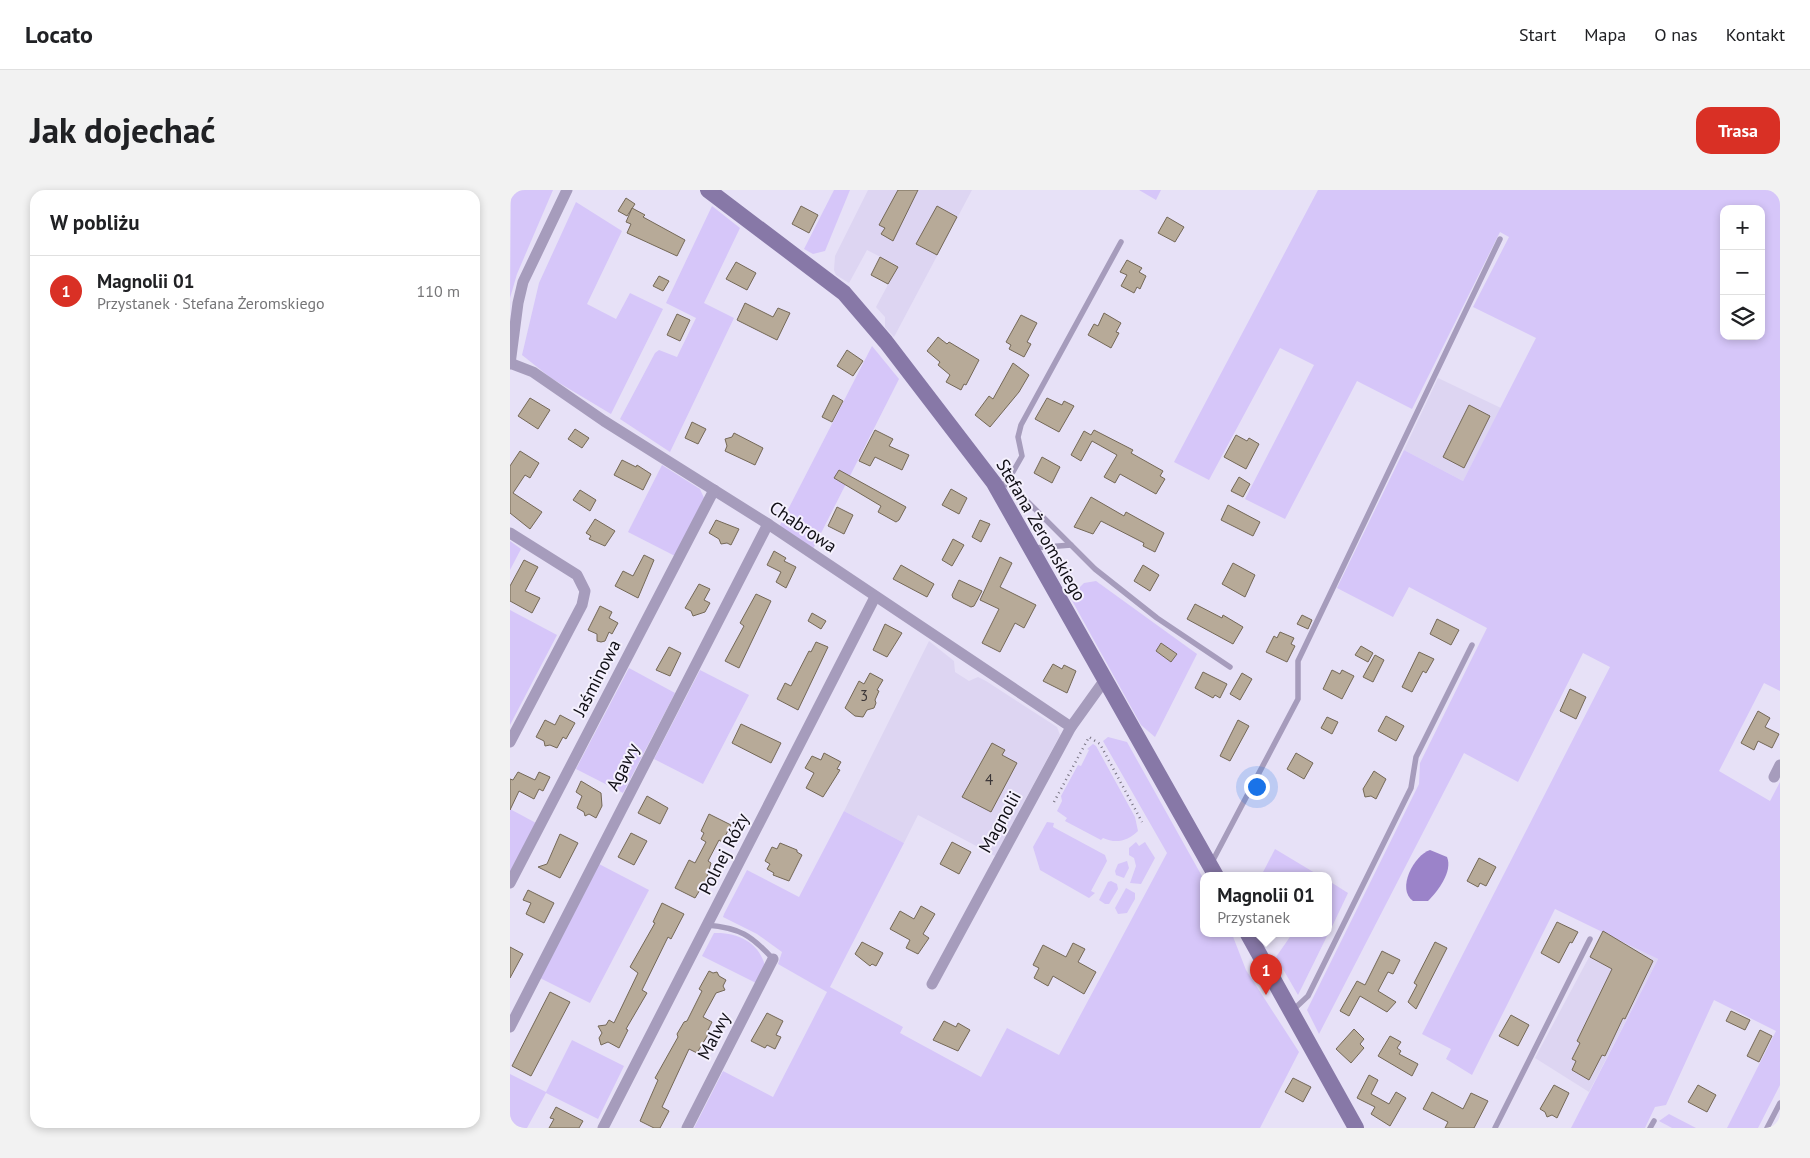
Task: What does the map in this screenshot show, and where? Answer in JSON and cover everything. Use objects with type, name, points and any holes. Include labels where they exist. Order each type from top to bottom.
[{"type":"street","points":[[510,363],[518,303],[523,282],[568,190]]},
{"type":"street","name":"Stefana Żeromskiego","points":[[708,190],[844,293],[886,342],[1000,484],[1031,549],[1213,871]]},
{"type":"street","name":"Chabrowa","points":[[510,363],[534,372],[604,420],[768,524],[1071,727]]},
{"type":"street","name":"Jaśminowa","points":[[510,883],[714,490]]},
{"type":"street","name":"Agawy","points":[[510,1027],[768,524]]},
{"type":"street","points":[[510,533],[577,575],[585,591],[582,606],[510,742]]},
{"type":"street","name":"Polnej Róży","points":[[603,1128],[875,597]]},
{"type":"street","name":"Magnolii","points":[[932,984],[1071,727],[1104,681]]},
{"type":"street","points":[[1774,777],[1780,765]]},
{"type":"street","points":[[1250,937],[1356,1128]]},
{"type":"street","name":"Malwy","points":[[687,1128],[773,959]]},
{"type":"lane","points":[[1213,871],[1298,699],[1298,661],[1500,239]]},
{"type":"lane","points":[[1121,242],[1021,426],[1018,437],[1022,456],[1000,484],[1018,492],[1095,569],[1128,595],[1230,667]]},
{"type":"lane","points":[[1031,549],[1071,545]]},
{"type":"lane","points":[[1291,1012],[1308,996],[1411,788],[1416,757],[1472,645]]},
{"type":"lane","points":[[707,924],[744,932],[755,940],[773,959]]},
{"type":"lane","points":[[1495,1128],[1590,938]]},
{"type":"lane","points":[[1767,1128],[1780,1103]]},
{"type":"lane","points":[[1650,1128],[1654,1121]]},
{"type":"path","points":[[1054,802],[1088,737],[1093,737],[1100,744],[1142,822]]},
{"type":"shaded area","points":[[511,190],[553,190],[517,274],[510,298]]},
{"type":"shaded area","points":[[834,190],[850,190],[825,251],[813,254],[804,249]]},
{"type":"shaded area","points":[[868,190],[972,190],[894,337],[885,327],[885,317],[876,307],[898,266],[867,250],[849,283],[836,275],[834,270],[835,256]]},
{"type":"shaded area","points":[[1139,190],[1161,190],[1156,200]]},
{"type":"shaded area","points":[[1318,190],[1780,190],[1780,691],[1764,683],[1719,771],[1770,801],[1780,782],[1780,1085],[1758,1128],[1727,1128],[1776,1031],[1714,1000],[1666,1105],[1655,1107],[1645,1128],[1571,1128],[1658,959],[1555,909],[1472,1075],[1446,1059],[1451,1049],[1422,1034],[1610,667],[1583,653],[1518,782],[1464,753],[1319,1034],[1307,1010],[1419,784],[1420,763],[1487,628],[1409,587],[1393,617],[1337,588],[1404,450],[1463,481],[1536,338],[1473,307],[1509,237],[1500,232],[1412,409],[1357,381],[1285,519],[1245,499],[1314,365],[1280,348],[1209,480],[1174,462]]},
{"type":"shaded area","points":[[576,202],[622,231],[587,304],[616,319],[630,293],[663,309],[611,414],[551,378],[522,355],[539,283]]},
{"type":"shaded area","points":[[712,206],[740,228],[704,303],[734,318],[670,452],[620,419],[655,353],[659,350],[677,357],[696,318],[666,303]]},
{"type":"shaded area","points":[[872,346],[899,379],[813,549],[779,527]]},
{"type":"shaded area","points":[[1438,378],[1501,408],[1463,481],[1404,450]]},
{"type":"shaded area","points":[[662,465],[700,489],[704,498],[675,556],[628,532]]},
{"type":"shaded area","points":[[510,541],[521,549],[510,570]]},
{"type":"shaded area","points":[[1096,581],[1197,654],[1155,737],[1141,725],[1070,597],[1084,583]]},
{"type":"shaded area","points":[[510,610],[557,635],[510,725]]},
{"type":"shaded area","points":[[929,641],[954,661],[955,672],[969,681],[978,677],[986,681],[1057,727],[1060,735],[995,856],[918,815],[904,843],[844,811]]},
{"type":"shaded area","points":[[629,668],[675,693],[623,793],[576,769]]},
{"type":"shaded area","points":[[700,670],[749,695],[703,784],[654,759]]},
{"type":"shaded area","points":[[1108,737],[1127,742],[1200,873],[1200,937],[1233,937],[1246,970],[1299,1052],[1260,1128],[694,1128],[723,1071],[773,1097],[827,992],[778,964],[782,952],[757,934],[723,917],[724,914],[747,870],[799,897],[844,811],[904,843],[830,987],[903,1027],[900,1033],[981,1077],[1007,1028],[1059,1055],[1167,853],[1103,741]]},
{"type":"shaded area","points":[[1093,744],[1096,746],[1135,817],[1138,831],[1126,839],[1113,841],[1103,838],[1101,840],[1065,821],[1067,818],[1057,811],[1062,801],[1061,796],[1078,765],[1081,766],[1089,750],[1087,749]]},
{"type":"shaded area","points":[[510,809],[536,823],[510,873]]},
{"type":"shaded area","points":[[1047,822],[1054,823],[1053,827],[1105,855],[1107,861],[1091,891],[1095,893],[1089,898],[1040,870],[1033,847]]},
{"type":"shaded area","points":[[1136,842],[1139,846],[1145,842],[1155,858],[1141,884],[1130,883],[1136,866],[1134,858],[1129,855],[1129,848]]},
{"type":"shaded area","points":[[1275,849],[1313,872],[1263,872]]},
{"type":"shaded area","points":[[1430,850],[1447,857],[1448,868],[1444,880],[1428,901],[1413,901],[1408,896],[1406,889],[1409,873],[1418,858]]},
{"type":"shaded area","points":[[1127,861],[1129,868],[1124,878],[1116,875],[1115,871],[1118,864]]},
{"type":"shaded area","points":[[599,864],[649,890],[590,1003],[540,978]]},
{"type":"shaded area","points":[[1111,881],[1117,884],[1118,889],[1109,904],[1105,904],[1099,900],[1108,882]]},
{"type":"shaded area","points":[[1332,883],[1348,893],[1332,927]]},
{"type":"shaded area","points":[[1126,888],[1135,893],[1135,899],[1127,913],[1118,914],[1115,908]]},
{"type":"shaded area","points":[[1603,931],[1658,959],[1589,1092],[1535,1058]]},
{"type":"shaded area","points":[[714,933],[731,934],[739,937],[746,940],[758,951],[765,966],[756,983],[702,956]]},
{"type":"shaded area","points":[[1290,937],[1327,937],[1298,995],[1276,957]]},
{"type":"shaded area","points":[[572,1040],[624,1066],[598,1119],[546,1093],[527,1128],[510,1128],[510,1074],[546,1092]]},
{"type":"shaded area","points":[[1669,1114],[1696,1128],[1672,1128],[1659,1121]]},
{"type":"building","points":[[898,190],[918,190],[893,241],[881,234],[885,228],[879,225]]},
{"type":"building","points":[[626,198],[635,204],[627,216],[618,211]]},
{"type":"building","points":[[801,206],[818,215],[809,233],[792,224]]},
{"type":"building","points":[[937,206],[957,217],[937,255],[916,244]]},
{"type":"building","points":[[632,208],[645,215],[643,217],[685,240],[677,256],[627,233],[631,224],[626,222]]},
{"type":"building","points":[[1167,217],[1184,227],[1175,242],[1158,233]]},
{"type":"building","points":[[880,257],[898,267],[888,284],[871,275]]},
{"type":"building","points":[[1127,260],[1142,268],[1139,272],[1146,276],[1140,289],[1137,287],[1134,293],[1121,286],[1127,275],[1120,272]]},
{"type":"building","points":[[736,262],[756,273],[747,290],[726,279]]},
{"type":"building","points":[[659,276],[669,281],[663,291],[653,286]]},
{"type":"building","points":[[745,303],[773,317],[778,308],[790,313],[777,340],[737,320]]},
{"type":"building","points":[[1104,313],[1121,323],[1116,332],[1119,333],[1111,348],[1088,335],[1094,324],[1098,326]]},
{"type":"building","points":[[677,314],[690,320],[680,341],[667,335]]},
{"type":"building","points":[[1021,315],[1037,323],[1027,342],[1031,344],[1024,357],[1009,349],[1011,345],[1006,342]]},
{"type":"building","points":[[938,337],[947,344],[949,342],[979,360],[966,385],[964,384],[961,390],[946,382],[950,375],[938,365],[940,362],[927,351]]},
{"type":"building","points":[[847,350],[863,361],[853,376],[837,366]]},
{"type":"building","points":[[1013,363],[1029,375],[1019,392],[990,427],[975,415],[989,396],[993,399]]},
{"type":"building","points":[[833,395],[843,401],[832,422],[822,417]]},
{"type":"building","points":[[530,398],[550,410],[538,429],[518,416]]},
{"type":"building","points":[[1047,398],[1062,405],[1064,401],[1074,406],[1059,432],[1035,419]]},
{"type":"building","points":[[1469,405],[1490,416],[1464,468],[1443,457]]},
{"type":"building","points":[[692,422],[706,429],[698,444],[685,438]]},
{"type":"building","points":[[575,429],[589,438],[582,448],[568,439]]},
{"type":"building","points":[[875,430],[893,439],[889,446],[909,455],[902,470],[875,457],[870,466],[859,461]]},
{"type":"building","points":[[1094,430],[1133,450],[1131,453],[1163,471],[1160,476],[1165,479],[1156,494],[1120,474],[1115,483],[1104,477],[1117,455],[1092,441],[1081,461],[1071,455],[1084,431],[1091,435]]},
{"type":"building","points":[[734,433],[763,448],[755,465],[725,451],[727,446],[725,439],[732,437]]},
{"type":"building","points":[[1236,435],[1247,441],[1249,438],[1259,444],[1246,469],[1224,457]]},
{"type":"building","points":[[520,451],[539,463],[530,478],[525,475],[513,493],[542,512],[530,529],[510,513],[510,466]]},
{"type":"building","points":[[1042,457],[1060,467],[1052,483],[1034,473]]},
{"type":"building","points":[[622,460],[636,467],[637,465],[651,474],[643,490],[614,475]]},
{"type":"building","points":[[839,470],[906,507],[899,520],[896,522],[878,512],[881,506],[834,478]]},
{"type":"building","points":[[1239,477],[1250,484],[1243,497],[1231,491]]},
{"type":"building","points":[[951,489],[967,498],[959,514],[942,505]]},
{"type":"building","points":[[580,490],[596,500],[590,511],[573,500]]},
{"type":"building","points":[[1091,497],[1124,516],[1126,512],[1164,533],[1155,552],[1143,546],[1144,543],[1101,521],[1093,534],[1074,527]]},
{"type":"building","points":[[1228,505],[1260,522],[1253,536],[1221,520]]},
{"type":"building","points":[[837,507],[853,515],[844,534],[828,526]]},
{"type":"building","points":[[595,519],[615,531],[605,546],[589,539],[591,536],[586,533]]},
{"type":"building","points":[[716,520],[739,529],[731,545],[727,543],[721,544],[719,539],[709,533]]},
{"type":"building","points":[[980,520],[990,524],[981,542],[972,537]]},
{"type":"building","points":[[953,539],[964,545],[952,566],[942,560]]},
{"type":"building","points":[[774,551],[786,558],[784,561],[796,567],[786,588],[776,582],[781,572],[767,565]]},
{"type":"building","points":[[644,555],[654,560],[638,598],[615,586],[623,571],[633,576]]},
{"type":"building","points":[[1000,557],[1012,563],[1000,587],[1036,605],[1024,628],[1015,623],[1000,652],[982,643],[999,609],[980,600]]},
{"type":"building","points":[[524,560],[538,567],[525,591],[540,598],[532,613],[510,601],[510,586]]},
{"type":"building","points":[[1233,563],[1255,575],[1245,597],[1222,584]]},
{"type":"building","points":[[901,565],[934,584],[927,597],[893,579]]},
{"type":"building","points":[[1143,565],[1159,575],[1150,591],[1134,581]]},
{"type":"building","points":[[959,580],[982,591],[974,606],[971,607],[953,598],[952,595]]},
{"type":"building","points":[[699,584],[710,589],[704,600],[710,603],[705,612],[693,616],[691,611],[685,608]]},
{"type":"building","points":[[756,594],[771,601],[739,668],[725,661],[744,626],[740,623]]},
{"type":"building","points":[[1195,604],[1222,618],[1223,615],[1243,627],[1233,644],[1187,619]]},
{"type":"building","points":[[600,606],[612,612],[609,618],[618,623],[612,634],[609,632],[605,641],[601,642],[597,641],[597,634],[588,630]]},
{"type":"building","points":[[812,613],[826,621],[821,629],[808,621]]},
{"type":"building","points":[[1302,615],[1312,620],[1308,629],[1297,624]]},
{"type":"building","points":[[1437,619],[1459,630],[1451,645],[1430,634]]},
{"type":"building","points":[[885,624],[902,633],[887,657],[873,650]]},
{"type":"building","points":[[1280,632],[1294,638],[1291,644],[1295,646],[1287,662],[1266,652],[1274,636],[1277,638]]},
{"type":"building","points":[[816,642],[828,647],[798,710],[777,699],[785,683],[791,686],[809,651],[811,652]]},
{"type":"building","points":[[1161,643],[1177,654],[1171,662],[1156,651]]},
{"type":"building","points":[[1361,646],[1373,653],[1368,662],[1355,655]]},
{"type":"building","points":[[669,647],[681,653],[670,676],[656,670]]},
{"type":"building","points":[[1419,652],[1434,659],[1426,673],[1423,671],[1412,692],[1402,687]]},
{"type":"building","points":[[1375,655],[1384,660],[1373,682],[1363,677]]},
{"type":"building","points":[[1053,664],[1062,669],[1064,665],[1076,671],[1067,693],[1043,681]]},
{"type":"building","points":[[1332,670],[1340,674],[1342,670],[1354,676],[1342,699],[1323,689]]},
{"type":"building","points":[[1203,672],[1227,684],[1220,698],[1215,695],[1213,698],[1195,688]]},
{"type":"building","points":[[870,673],[883,680],[877,690],[879,691],[875,700],[876,703],[874,708],[867,710],[863,717],[855,716],[845,708],[859,681],[864,684]]},
{"type":"building","points":[[1242,673],[1252,679],[1240,700],[1230,694]]},
{"type":"building","points":[[1570,689],[1586,697],[1576,719],[1560,711]]},
{"type":"building","points":[[1758,711],[1770,718],[1765,727],[1779,734],[1772,748],[1758,741],[1754,750],[1741,743]]},
{"type":"building","points":[[560,715],[575,723],[566,739],[563,737],[557,748],[550,745],[545,746],[544,741],[536,737],[545,720],[555,725]]},
{"type":"building","points":[[1386,716],[1404,726],[1396,741],[1378,731]]},
{"type":"building","points":[[1327,717],[1338,722],[1332,734],[1321,728]]},
{"type":"building","points":[[1238,720],[1249,726],[1230,761],[1220,756]]},
{"type":"building","points":[[741,724],[781,743],[771,763],[732,743]]},
{"type":"building","points":[[992,743],[1005,750],[1002,755],[1017,763],[991,812],[962,797]]},
{"type":"building","points":[[824,753],[841,762],[837,769],[840,770],[823,797],[806,788],[814,773],[805,768],[812,756],[821,760]]},
{"type":"building","points":[[1296,753],[1313,763],[1304,779],[1287,769]]},
{"type":"building","points":[[1374,771],[1386,779],[1376,799],[1371,796],[1365,797],[1363,789]]},
{"type":"building","points":[[518,772],[535,780],[539,772],[550,777],[543,791],[539,789],[534,799],[519,791],[510,810],[510,779],[513,780]]},
{"type":"building","points":[[581,781],[601,793],[602,806],[596,818],[589,814],[585,816],[584,812],[577,808],[582,796],[576,792]]},
{"type":"building","points":[[647,796],[668,808],[660,824],[638,813]]},
{"type":"building","points":[[709,814],[731,825],[722,842],[719,840],[708,861],[711,863],[706,880],[695,898],[675,888],[689,860],[695,863],[706,842],[701,839],[704,833],[701,831]]},
{"type":"building","points":[[631,833],[647,841],[634,865],[618,857]]},
{"type":"building","points":[[560,834],[578,843],[560,878],[538,867],[547,864]]},
{"type":"building","points":[[952,842],[971,852],[959,874],[940,864]]},
{"type":"building","points":[[780,843],[797,850],[802,855],[789,881],[773,875],[774,873],[767,869],[770,864],[765,861],[772,847],[777,849]]},
{"type":"building","points":[[1479,858],[1496,867],[1486,886],[1480,883],[1478,887],[1467,881]]},
{"type":"building","points":[[528,890],[554,903],[544,923],[526,914],[531,903],[523,900]]},
{"type":"building","points":[[662,903],[684,914],[671,939],[668,937],[642,990],[647,993],[626,1029],[628,1030],[619,1048],[608,1042],[601,1045],[599,1038],[602,1033],[598,1026],[606,1025],[609,1020],[614,1023],[638,973],[630,967],[655,923],[653,922]]},
{"type":"building","points":[[921,906],[935,914],[923,934],[929,938],[918,954],[906,948],[910,940],[890,929],[900,911],[914,919]]},
{"type":"building","points":[[1557,922],[1578,932],[1572,943],[1570,942],[1559,963],[1541,953]]},
{"type":"building","points":[[1603,931],[1653,961],[1625,1019],[1623,1018],[1605,1056],[1602,1055],[1589,1080],[1572,1070],[1576,1061],[1572,1059],[1580,1043],[1577,1041],[1612,969],[1590,957]]},
{"type":"building","points":[[862,942],[883,953],[876,966],[872,964],[870,966],[855,954]]},
{"type":"building","points":[[1435,942],[1447,948],[1416,1009],[1408,1002],[1417,985],[1414,983]]},
{"type":"building","points":[[1073,943],[1085,949],[1078,962],[1096,972],[1084,994],[1053,976],[1048,986],[1034,978],[1039,968],[1033,965],[1043,945],[1066,957]]},
{"type":"building","points":[[510,947],[523,954],[510,978]]},
{"type":"building","points":[[1382,951],[1400,960],[1393,974],[1388,972],[1378,991],[1396,1002],[1387,1012],[1360,996],[1349,1016],[1340,1011],[1357,981],[1365,985]]},
{"type":"building","points":[[709,971],[717,972],[719,976],[726,980],[723,986],[725,990],[716,993],[703,1017],[712,1022],[708,1030],[709,1033],[697,1053],[689,1049],[662,1107],[669,1111],[660,1128],[654,1128],[640,1121],[658,1080],[655,1078],[678,1037],[677,1034],[684,1022],[687,1021],[702,991],[699,989]]},
{"type":"building","points":[[550,992],[570,1002],[531,1076],[512,1066]]},
{"type":"building","points":[[1731,1011],[1750,1020],[1745,1030],[1726,1021]]},
{"type":"building","points":[[767,1013],[783,1021],[776,1035],[781,1037],[775,1049],[767,1045],[765,1048],[751,1041]]},
{"type":"building","points":[[1511,1015],[1529,1025],[1518,1046],[1499,1036]]},
{"type":"building","points":[[944,1021],[956,1027],[958,1023],[970,1030],[958,1051],[933,1040]]},
{"type":"building","points":[[1354,1029],[1364,1039],[1360,1044],[1364,1048],[1351,1063],[1336,1049]]},
{"type":"building","points":[[1760,1030],[1772,1036],[1759,1062],[1747,1056]]},
{"type":"building","points":[[1390,1036],[1401,1042],[1397,1048],[1401,1051],[1399,1054],[1418,1064],[1412,1076],[1378,1056]]},
{"type":"building","points":[[1369,1075],[1378,1080],[1371,1094],[1389,1104],[1396,1092],[1406,1098],[1390,1126],[1371,1114],[1375,1107],[1357,1098]]},
{"type":"building","points":[[1293,1078],[1311,1087],[1303,1102],[1285,1092]]},
{"type":"building","points":[[1554,1085],[1569,1093],[1557,1118],[1552,1115],[1547,1117],[1545,1112],[1540,1109]]},
{"type":"building","points":[[1698,1085],[1716,1095],[1707,1112],[1688,1102]]},
{"type":"building","points":[[1432,1092],[1463,1109],[1471,1093],[1488,1101],[1474,1128],[1445,1128],[1448,1122],[1423,1109]]},
{"type":"building","points":[[556,1107],[583,1121],[579,1128],[549,1128],[554,1119],[550,1118]]},
{"type":"place","name":"Magnolii 01","points":[[1266,995]]}]
